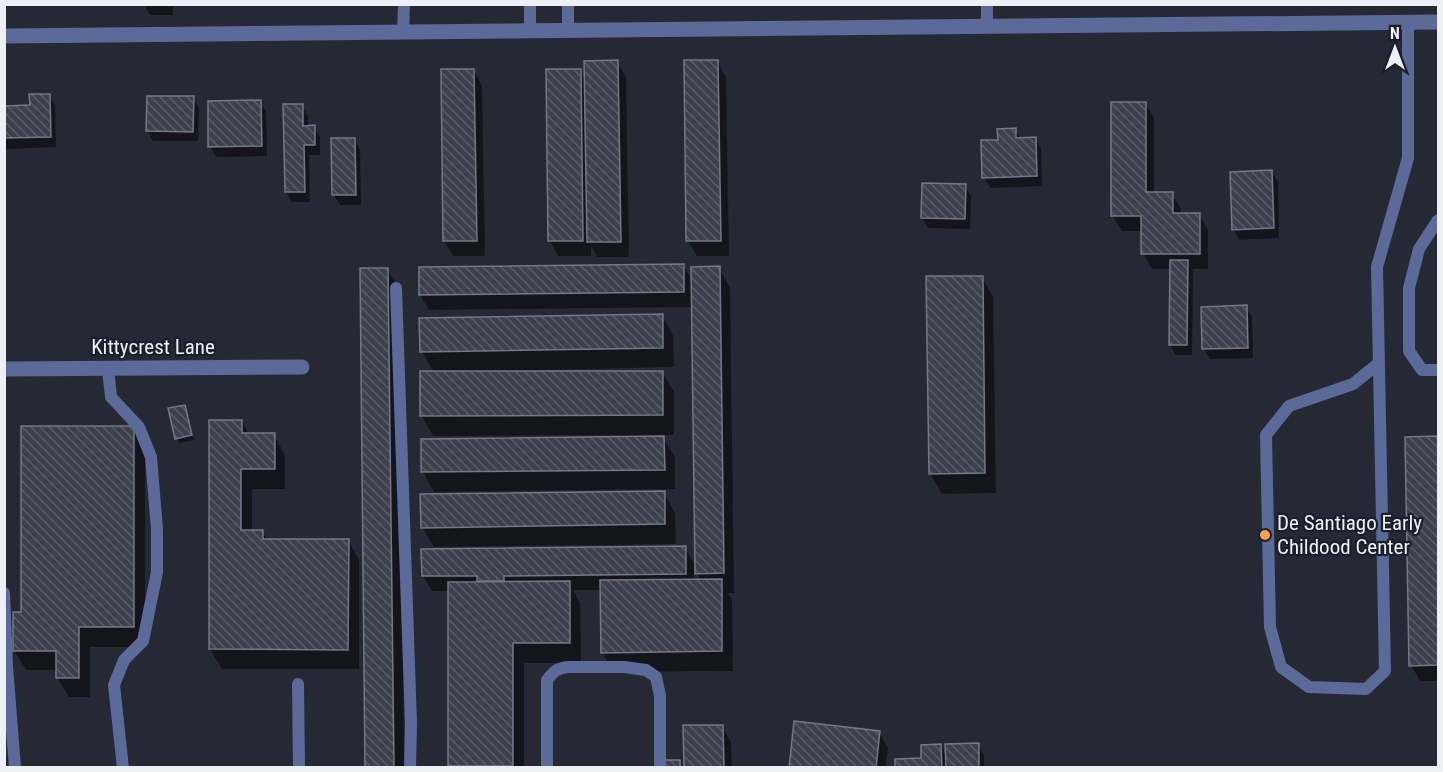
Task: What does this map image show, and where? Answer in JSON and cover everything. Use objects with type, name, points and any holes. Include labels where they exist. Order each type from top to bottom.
[{"type":"street","points":[[4,36],[1438,22]]},
{"type":"street","name":"Kittycrest Lane","points":[[4,369],[302,367]]},
{"type":"lane","points":[[403,32],[404,4]]},
{"type":"lane","points":[[530,4],[530,30]]},
{"type":"lane","points":[[568,4],[568,30]]},
{"type":"lane","points":[[987,4],[987,26]]},
{"type":"lane","points":[[1379,363],[1353,384],[1289,406],[1266,435],[1270,627],[1281,667],[1309,687],[1366,689],[1385,670],[1379,363],[1377,267],[1408,158],[1408,22]]},
{"type":"lane","points":[[1438,220],[1419,249],[1409,288],[1409,351],[1422,370],[1438,370]]},
{"type":"lane","points":[[396,288],[411,723],[410,768]]},
{"type":"lane","points":[[108,369],[111,397],[139,427],[152,457],[157,529],[157,572],[143,641],[124,660],[114,685],[123,768]]},
{"type":"lane","points":[[4,593],[15,768]]},
{"type":"lane","points":[[547,768],[546,693],[547,680],[552,673],[560,667],[624,667],[646,670],[656,677],[660,696],[660,768]]},
{"type":"lane","points":[[298,684],[298,768]]},
{"type":"building","points":[[618,60],[621,242],[587,242],[584,61]]},
{"type":"building","points":[[684,60],[718,60],[721,241],[686,241]]},
{"type":"building","points":[[441,69],[474,69],[477,241],[443,241]]},
{"type":"building","points":[[546,69],[581,69],[583,241],[548,241]]},
{"type":"building","points":[[29,94],[50,94],[51,137],[4,138],[4,106],[30,105]]},
{"type":"building","points":[[147,96],[194,96],[193,132],[146,131]]},
{"type":"building","points":[[261,100],[262,146],[208,147],[208,101]]},
{"type":"building","points":[[1111,102],[1146,102],[1146,192],[1173,192],[1173,213],[1200,213],[1200,254],[1141,254],[1141,216],[1111,216]]},
{"type":"building","points":[[283,104],[303,104],[303,126],[315,125],[315,145],[304,145],[305,192],[285,192]]},
{"type":"building","points":[[1016,128],[1016,138],[1036,137],[1037,176],[982,178],[981,140],[998,140],[997,129]]},
{"type":"building","points":[[331,138],[355,138],[356,195],[332,195]]},
{"type":"building","points":[[1272,170],[1274,228],[1232,230],[1230,172]]},
{"type":"building","points":[[922,183],[966,184],[965,219],[921,218]]},
{"type":"building","points":[[1170,260],[1188,260],[1187,345],[1169,345]]},
{"type":"building","points":[[684,264],[684,292],[419,295],[419,267]]},
{"type":"building","points":[[720,266],[724,573],[695,574],[691,267]]},
{"type":"building","points":[[360,268],[388,268],[394,768],[365,768]]},
{"type":"building","points":[[926,276],[983,276],[985,473],[929,474]]},
{"type":"building","points":[[1247,305],[1248,348],[1202,349],[1201,307]]},
{"type":"building","points":[[663,314],[663,348],[420,352],[419,318]]},
{"type":"building","points":[[420,371],[663,371],[663,415],[420,416]]},
{"type":"building","points":[[185,405],[192,435],[175,439],[168,408]]},
{"type":"building","points":[[209,420],[242,420],[242,433],[275,433],[275,469],[241,469],[241,530],[263,530],[263,539],[349,539],[348,650],[209,649]]},
{"type":"building","points":[[21,426],[134,426],[134,627],[79,627],[79,678],[56,678],[56,651],[13,651],[13,612],[21,612]]},
{"type":"building","points":[[664,436],[665,470],[421,472],[421,439]]},
{"type":"building","points":[[1438,436],[1438,665],[1409,666],[1405,437]]},
{"type":"building","points":[[665,491],[665,524],[421,528],[420,494]]},
{"type":"building","points":[[686,546],[686,574],[504,576],[504,581],[477,581],[477,576],[422,576],[421,549]]},
{"type":"building","points":[[722,579],[722,651],[601,653],[600,580]]},
{"type":"building","points":[[570,581],[570,643],[513,643],[513,766],[448,766],[448,582]]},
{"type":"building","points":[[794,721],[880,731],[876,768],[789,768]]},
{"type":"building","points":[[683,725],[723,725],[724,768],[684,768]]},
{"type":"building","points":[[979,743],[979,768],[946,768],[945,744]]},
{"type":"building","points":[[941,744],[942,768],[895,768],[895,759],[921,758],[921,745]]},
{"type":"building","points":[[662,760],[680,760],[680,768],[662,768]]},
{"type":"place","name":"De Santiago Early Childood Center","points":[[1265,535]]}]
